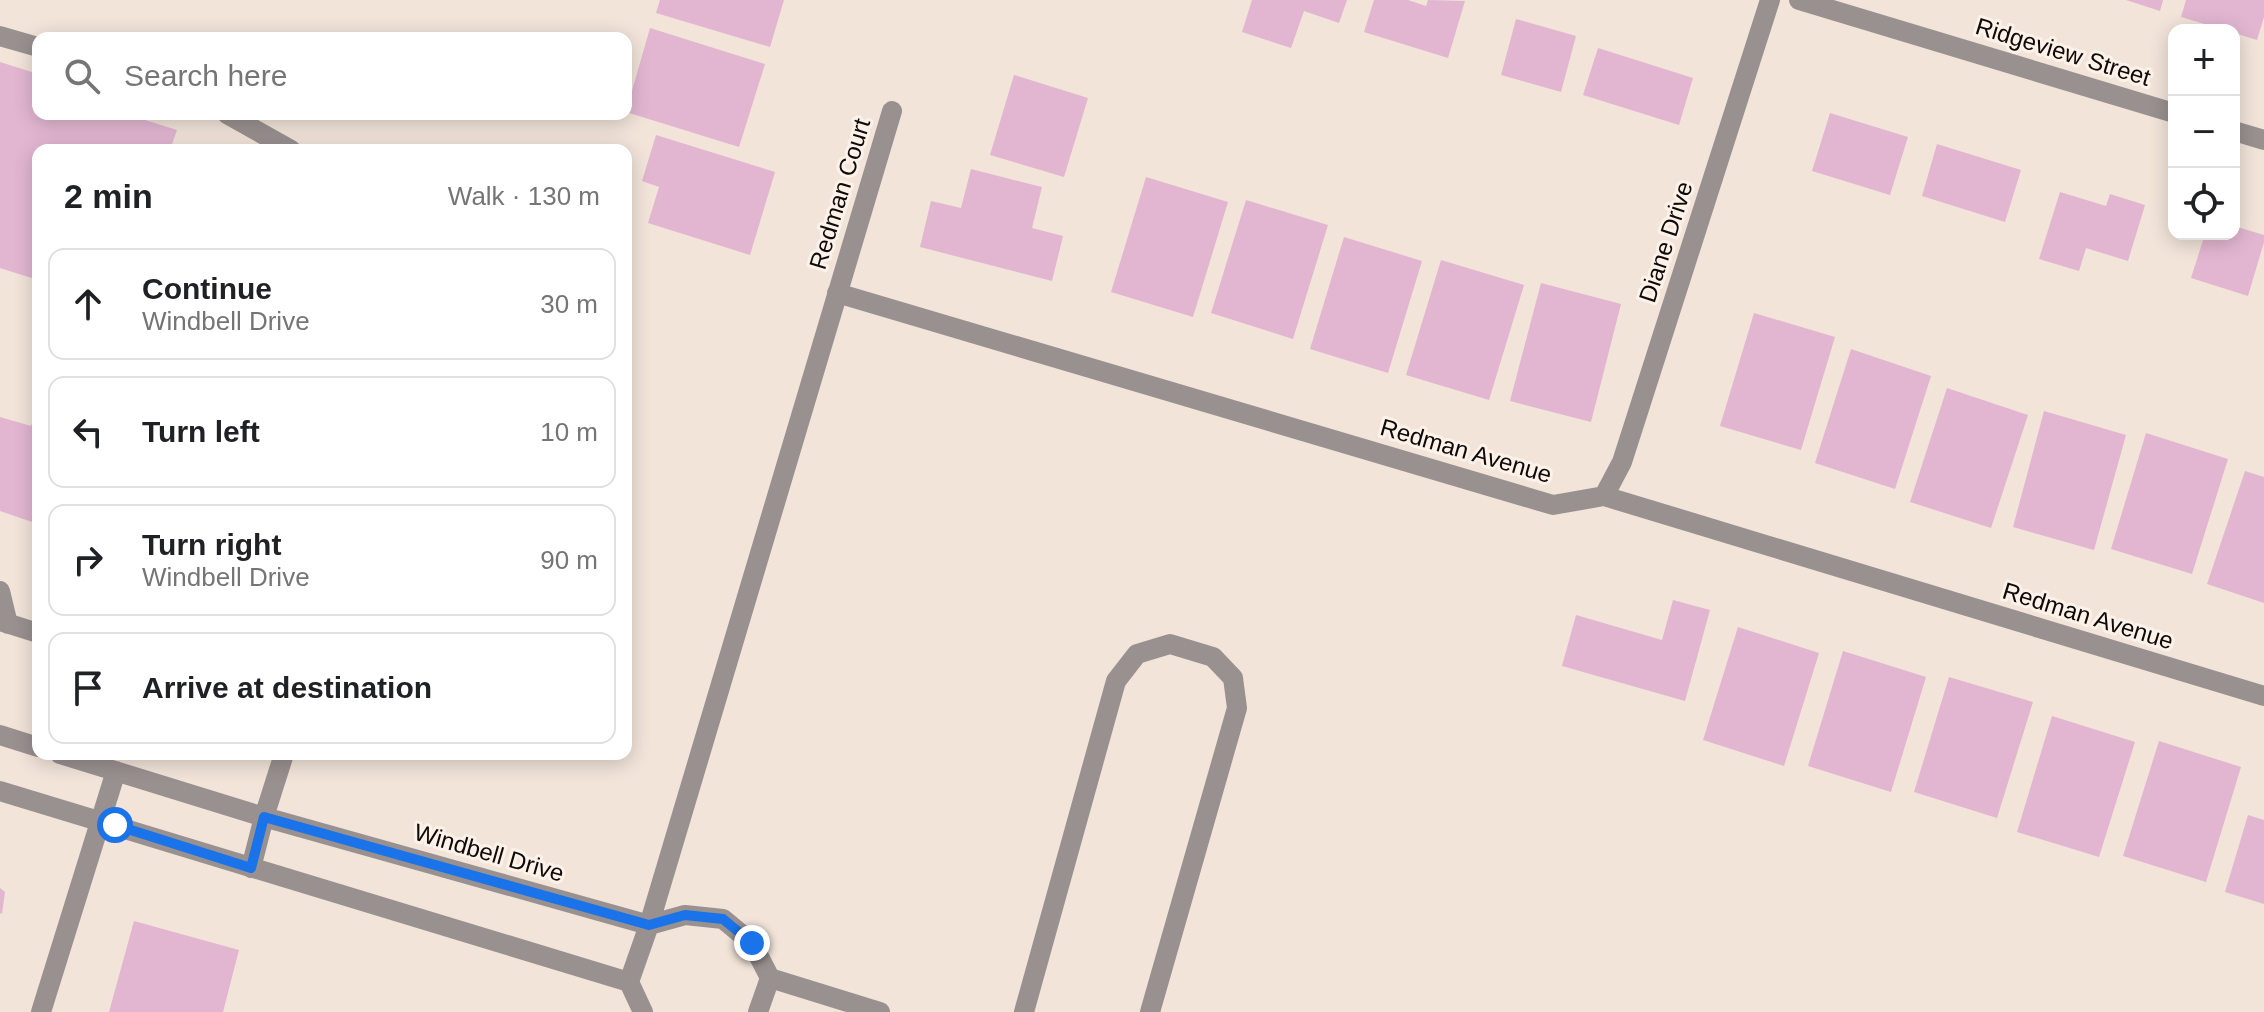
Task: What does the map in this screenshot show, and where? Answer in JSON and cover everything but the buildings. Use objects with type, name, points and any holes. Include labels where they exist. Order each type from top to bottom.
[{"type":"street","name":"Diane Drive","points":[[1604,496],[1622,462],[1770,0]]},
{"type":"street","name":"Ridgeview Street","points":[[1799,0],[2168,111]]},
{"type":"street","points":[[0,36],[32,45]]},
{"type":"street","name":"Redman Court","points":[[629,982],[649,925],[892,111]]},
{"type":"street","points":[[238,120],[280,144]]},
{"type":"street","points":[[2240,133],[2264,140]]},
{"type":"street","name":"Redman Avenue","points":[[837,293],[1553,505],[1604,496],[2264,696]]},
{"type":"street","points":[[0,591],[4,622],[32,631]]},
{"type":"street","points":[[1024,1012],[1116,681],[1137,654],[1170,644],[1213,657],[1233,678],[1237,708],[1150,1012]]},
{"type":"street","points":[[0,735],[32,745]]},
{"type":"street","name":"Windbell Drive","points":[[80,760],[264,817],[649,925],[685,915],[723,919],[752,943],[770,978]]},
{"type":"street","points":[[251,868],[282,760]]},
{"type":"street","points":[[41,1012],[116,771]]},
{"type":"street","points":[[0,791],[629,982],[643,1012]]},
{"type":"street","points":[[758,1012],[770,978],[880,1012]]},
{"type":"route","points":[[115,825],[251,868],[264,817],[649,925],[685,915],[723,919],[752,943]]}]
